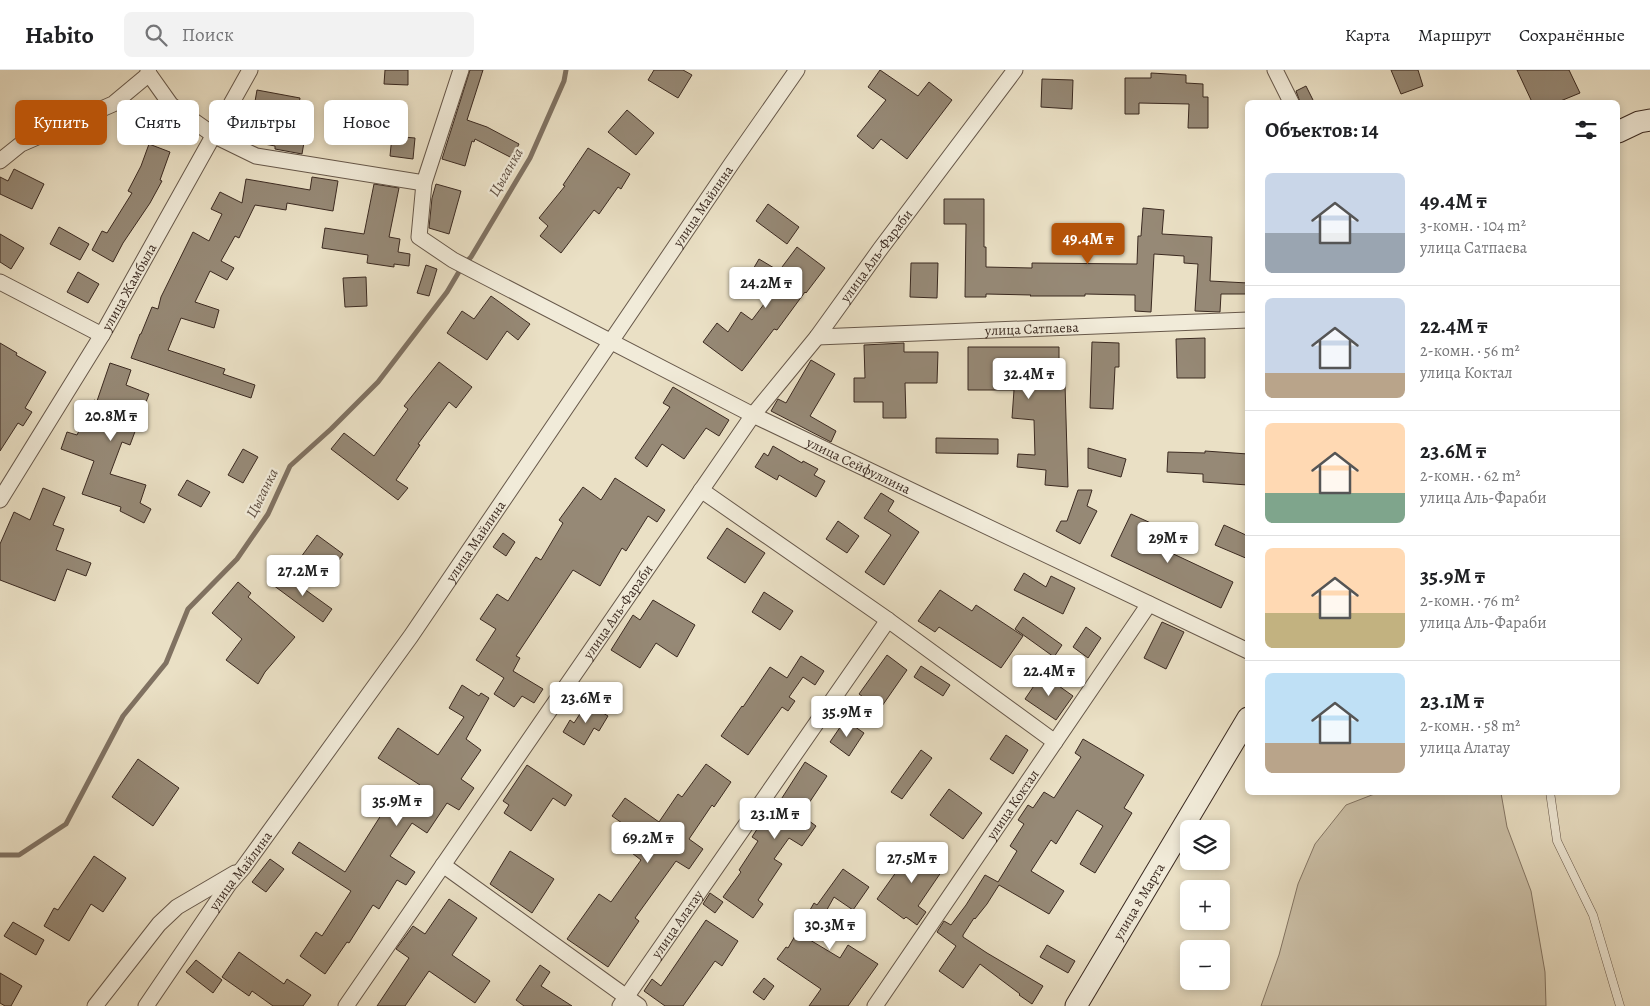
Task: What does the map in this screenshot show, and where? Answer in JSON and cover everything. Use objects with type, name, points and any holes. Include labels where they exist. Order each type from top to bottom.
[{"type":"street","name":"улица Жамбыла","points":[[234,100],[250,70]]},
{"type":"street","points":[[233,145],[256,156],[424,183],[460,70]]},
{"type":"street","name":"улица Майлина","points":[[146,1006],[229,884],[243,868],[411,636],[797,70]]},
{"type":"street","name":"улица Аль-Фараби","points":[[346,1006],[753,415],[817,337],[881,248],[1015,70]]},
{"type":"street","points":[[1275,70],[1290,100]]},
{"type":"street","points":[[0,161],[21,144],[113,104],[148,72],[170,105],[209,132]]},
{"type":"street","points":[[1620,131],[1639,122],[1650,120]]},
{"type":"street","name":"улица Жамбыла","points":[[0,500],[102,335],[210,145]]},
{"type":"street","name":"улица Сейфуллина","points":[[424,183],[419,237],[453,260],[753,415],[1245,650]]},
{"type":"street","points":[[0,282],[102,335]]},
{"type":"street","name":"улица Сатпаева","points":[[817,337],[1245,320]]},
{"type":"street","points":[[701,490],[888,620],[1055,742]]},
{"type":"street","name":"улица Коктал","points":[[875,1006],[1149,604]]},
{"type":"street","name":"улица Алатау","points":[[623,1001],[888,620]]},
{"type":"street","name":"улица 8 Марта","points":[[1076,1006],[1245,723]]},
{"type":"street","points":[[443,865],[623,1001],[639,1006]]},
{"type":"street","points":[[95,1006],[165,918],[177,907],[243,868]]},
{"type":"lane","points":[[1550,795],[1557,841],[1593,915],[1620,1006]]},
{"type":"shaded area","points":[[1372,795],[1501,795],[1507,827],[1531,891],[1545,972],[1546,1006],[1261,1006],[1279,955],[1298,884],[1315,844],[1346,805]]},
{"type":"building","points":[[385,70],[408,70],[408,85],[384,84]]},
{"type":"building","points":[[470,70],[483,70],[467,120],[487,127],[519,144],[512,158],[475,139],[474,142],[472,141],[465,166],[442,159]]},
{"type":"building","points":[[654,70],[683,70],[692,75],[678,98],[648,80]]},
{"type":"building","points":[[880,70],[918,96],[929,82],[952,100],[907,159],[881,139],[873,149],[857,136],[886,100],[868,87]]},
{"type":"building","points":[[1391,70],[1418,70],[1423,86],[1401,94]]},
{"type":"building","points":[[1517,70],[1569,70],[1580,93],[1563,100],[1531,100]]},
{"type":"building","points":[[1151,73],[1186,75],[1186,83],[1203,84],[1203,97],[1208,97],[1208,128],[1188,128],[1189,104],[1139,103],[1139,114],[1125,114],[1125,78],[1151,78]]},
{"type":"building","points":[[1042,79],[1073,80],[1072,109],[1041,107]]},
{"type":"building","points":[[1306,86],[1313,100],[1299,100],[1296,91]]},
{"type":"building","points":[[257,90],[300,98],[300,100],[255,100]]},
{"type":"building","points":[[627,110],[654,133],[636,155],[608,132]]},
{"type":"building","points":[[408,137],[415,138],[413,159],[390,156],[391,145],[408,145]]},
{"type":"building","points":[[149,145],[170,152],[160,180],[162,181],[113,262],[92,250],[102,231],[107,233],[132,193],[128,191],[141,166]]},
{"type":"building","points":[[270,145],[304,145],[302,154],[275,149],[275,146]]},
{"type":"building","points":[[588,148],[630,174],[621,189],[618,187],[599,214],[594,210],[561,253],[540,236],[548,226],[539,218],[565,186],[563,185]]},
{"type":"building","points":[[14,169],[44,184],[32,209],[0,194],[0,177],[8,181]]},
{"type":"building","points":[[312,177],[338,181],[333,211],[287,203],[286,210],[255,205],[239,238],[235,236],[221,261],[234,268],[227,280],[210,271],[195,302],[219,310],[214,328],[181,318],[168,350],[225,369],[223,374],[255,385],[251,398],[131,358],[152,307],[158,309],[161,297],[193,232],[209,241],[222,214],[211,209],[220,192],[242,203],[246,179],[310,190]]},
{"type":"building","points":[[374,184],[399,188],[389,237],[400,239],[398,252],[410,254],[409,266],[394,264],[394,267],[367,263],[368,255],[322,248],[325,228],[364,234]]},
{"type":"building","points":[[436,184],[461,191],[449,234],[429,228],[432,198]]},
{"type":"building","points":[[944,199],[984,199],[986,267],[1032,268],[1032,263],[1137,264],[1138,236],[1141,236],[1143,208],[1164,210],[1162,234],[1212,237],[1210,281],[1245,283],[1245,294],[1221,294],[1220,312],[1195,311],[1198,264],[1184,263],[1184,256],[1154,254],[1151,312],[1135,311],[1135,295],[1030,296],[986,294],[986,297],[965,297],[966,224],[944,224]]},
{"type":"building","points":[[768,204],[799,227],[787,244],[756,221]]},
{"type":"building","points":[[59,227],[89,244],[80,260],[50,244]]},
{"type":"building","points":[[0,234],[24,248],[11,269],[0,262]]},
{"type":"building","points":[[797,247],[825,268],[777,330],[774,329],[742,371],[703,342],[717,323],[728,332],[741,312],[752,320],[777,287],[752,271],[759,259],[779,271]]},
{"type":"building","points":[[911,263],[938,263],[937,298],[910,297]]},
{"type":"building","points":[[426,265],[437,269],[429,296],[417,293]]},
{"type":"building","points":[[78,272],[99,284],[88,303],[67,292]]},
{"type":"building","points":[[366,277],[367,306],[345,307],[343,278]]},
{"type":"building","points":[[491,296],[530,324],[518,340],[507,331],[487,360],[447,333],[462,311],[474,319]]},
{"type":"building","points":[[1205,338],[1205,378],[1177,378],[1176,339]]},
{"type":"building","points":[[1092,342],[1119,343],[1119,367],[1115,367],[1113,409],[1090,408]]},
{"type":"building","points":[[0,343],[17,353],[16,355],[46,372],[25,408],[32,412],[23,426],[18,423],[0,451]]},
{"type":"building","points":[[904,343],[904,352],[938,352],[937,383],[905,383],[906,418],[883,418],[883,402],[854,402],[854,378],[865,378],[864,345]]},
{"type":"building","points":[[968,347],[1059,347],[1059,384],[1065,384],[1068,487],[1045,485],[1046,470],[1017,467],[1018,454],[1035,455],[1034,420],[1012,418],[1014,390],[968,390]]},
{"type":"building","points":[[811,360],[835,374],[810,416],[836,431],[831,442],[771,411],[778,399],[786,403]]},
{"type":"building","points":[[439,362],[472,387],[456,408],[449,402],[418,444],[420,445],[396,480],[408,488],[398,500],[331,449],[344,433],[374,456],[408,409],[404,406]]},
{"type":"building","points":[[110,363],[131,370],[126,385],[149,394],[130,445],[122,442],[110,474],[146,485],[140,503],[151,509],[144,523],[120,511],[121,507],[82,494],[94,461],[61,449],[67,432],[77,435],[94,400],[97,401]]},
{"type":"building","points":[[673,387],[729,420],[719,436],[706,428],[684,459],[662,444],[647,467],[635,458],[670,407],[663,403]]},
{"type":"building","points":[[936,438],[998,439],[998,454],[936,453]]},
{"type":"building","points":[[773,446],[802,463],[803,461],[818,469],[814,475],[825,481],[816,497],[779,475],[777,480],[755,467],[764,453],[768,456]]},
{"type":"building","points":[[1088,448],[1126,459],[1121,477],[1088,468]]},
{"type":"building","points":[[243,449],[258,457],[243,483],[228,475]]},
{"type":"building","points":[[1205,451],[1245,454],[1245,485],[1203,482],[1203,474],[1167,472],[1168,452],[1205,453]]},
{"type":"building","points":[[615,478],[665,510],[657,522],[648,516],[626,551],[622,548],[600,586],[573,570],[516,656],[520,658],[513,671],[543,689],[534,703],[522,696],[514,707],[494,694],[504,678],[476,660],[496,629],[480,619],[497,594],[508,601],[536,557],[541,560],[563,523],[559,520],[583,487],[601,500]]},
{"type":"building","points":[[187,480],[210,492],[201,507],[178,495]]},
{"type":"building","points":[[43,488],[65,497],[53,525],[64,529],[56,550],[91,563],[86,576],[67,569],[55,601],[0,580],[0,544],[14,512],[30,520]]},
{"type":"building","points":[[1078,490],[1092,490],[1087,506],[1097,511],[1080,544],[1056,531],[1061,521],[1067,521]]},
{"type":"building","points":[[881,493],[894,501],[888,511],[919,532],[884,585],[865,572],[891,535],[864,518]]},
{"type":"building","points":[[1131,514],[1153,524],[1148,534],[1168,544],[1165,550],[1233,582],[1221,608],[1111,556]]},
{"type":"building","points":[[838,521],[859,536],[847,553],[826,539]]},
{"type":"building","points":[[1224,525],[1245,535],[1245,558],[1215,545]]},
{"type":"building","points":[[727,528],[765,553],[745,583],[707,558]]},
{"type":"building","points":[[503,533],[515,542],[506,556],[493,547]]},
{"type":"building","points":[[317,535],[343,554],[328,576],[301,557]]},
{"type":"building","points":[[282,573],[332,609],[323,622],[273,585]]},
{"type":"building","points":[[1024,573],[1046,587],[1051,576],[1075,588],[1063,614],[1014,590]]},
{"type":"building","points":[[238,582],[251,593],[248,597],[295,637],[265,672],[258,684],[226,660],[242,639],[212,613]]},
{"type":"building","points":[[940,590],[972,611],[976,605],[1023,636],[1001,668],[939,627],[935,632],[918,621]]},
{"type":"building","points":[[764,592],[793,611],[780,630],[752,612]]},
{"type":"building","points":[[653,600],[695,625],[677,657],[656,643],[640,668],[611,650],[633,615],[640,620]]},
{"type":"building","points":[[1023,617],[1062,645],[1054,657],[1015,629]]},
{"type":"building","points":[[1162,622],[1184,632],[1166,669],[1144,658]]},
{"type":"building","points":[[1086,627],[1101,638],[1088,658],[1073,647]]},
{"type":"building","points":[[887,655],[907,670],[880,709],[859,694]]},
{"type":"building","points":[[801,656],[824,671],[815,685],[803,677],[789,697],[795,701],[788,711],[782,707],[748,755],[721,736],[770,667],[787,678]]},
{"type":"building","points":[[921,666],[950,685],[943,696],[914,677]]},
{"type":"building","points":[[1042,674],[1073,696],[1056,720],[1025,699]]},
{"type":"building","points":[[462,685],[479,696],[481,693],[489,698],[466,739],[481,750],[461,779],[474,788],[459,810],[447,803],[427,833],[412,823],[390,856],[415,872],[406,885],[397,880],[379,909],[373,905],[349,943],[347,942],[325,974],[300,956],[316,932],[322,936],[351,891],[292,853],[299,842],[345,872],[383,812],[397,821],[420,785],[378,758],[398,728],[438,755],[464,717],[449,708]]},
{"type":"building","points":[[587,703],[608,716],[599,731],[594,728],[584,745],[563,732],[570,720],[574,723]]},
{"type":"building","points":[[845,720],[864,733],[849,756],[830,742]]},
{"type":"building","points":[[1006,735],[1028,750],[1013,774],[990,759]]},
{"type":"building","points":[[1083,739],[1144,775],[1124,808],[1132,813],[1095,873],[1080,864],[1103,826],[1077,810],[1056,844],[1051,840],[1031,871],[1064,891],[1049,914],[999,885],[963,935],[963,937],[987,953],[1043,986],[1032,1004],[980,964],[963,988],[939,971],[956,946],[937,932],[944,921],[951,925],[985,875],[998,882],[1017,851],[1010,846],[1024,824],[1018,820],[1028,805],[1033,808],[1044,792],[1054,798],[1081,757],[1075,753]]},
{"type":"building","points":[[921,750],[932,758],[902,799],[891,792]]},
{"type":"building","points":[[138,759],[179,788],[153,826],[112,797]]},
{"type":"building","points":[[805,762],[827,776],[801,815],[816,826],[802,846],[789,838],[774,859],[782,864],[758,900],[763,904],[753,918],[723,897],[741,872],[739,870],[758,841],[752,837],[762,819],[778,799],[780,801]]},
{"type":"building","points":[[706,764],[731,782],[714,807],[712,805],[689,839],[703,849],[689,869],[676,861],[635,918],[639,921],[608,967],[567,939],[599,894],[611,902],[641,860],[628,850],[639,835],[612,816],[625,798],[659,822],[678,794],[682,797]]},
{"type":"building","points":[[527,765],[572,795],[565,806],[553,798],[531,831],[504,813],[509,805],[503,801]]},
{"type":"building","points":[[949,789],[982,813],[963,839],[930,815]]},
{"type":"building","points":[[914,843],[946,865],[918,906],[926,912],[917,925],[906,917],[904,919],[877,899]]},
{"type":"building","points":[[510,851],[554,879],[532,913],[490,884]]},
{"type":"building","points":[[94,856],[126,878],[103,912],[91,904],[69,941],[44,926],[54,908],[58,910]]},
{"type":"building","points":[[270,859],[284,869],[266,892],[252,882]]},
{"type":"building","points":[[843,869],[869,887],[853,910],[834,897],[810,940],[840,958],[848,945],[878,964],[848,1006],[809,1006],[821,989],[777,959],[786,947],[788,948],[814,903],[817,905]]},
{"type":"building","points":[[710,893],[723,902],[715,913],[703,904]]},
{"type":"building","points":[[449,899],[477,918],[452,955],[490,981],[475,1003],[429,971],[405,1006],[377,1006],[409,958],[396,949],[413,926],[425,934]]},
{"type":"building","points":[[706,920],[738,941],[722,966],[715,961],[683,1006],[665,1006],[644,991],[652,979],[661,986]]},
{"type":"building","points":[[13,922],[44,940],[36,955],[4,936]]},
{"type":"building","points":[[1047,945],[1075,961],[1068,973],[1040,957]]},
{"type":"building","points":[[239,952],[284,984],[287,979],[311,995],[303,1006],[273,1006],[252,991],[249,996],[222,977]]},
{"type":"building","points":[[196,960],[222,980],[213,993],[186,972]]},
{"type":"building","points":[[540,965],[550,972],[541,986],[572,1006],[524,1006],[516,1000]]},
{"type":"building","points":[[0,973],[22,986],[11,1006],[5,1006],[0,1003]]},
{"type":"building","points":[[764,978],[774,986],[764,1000],[753,992]]},
{"type":"waterway","name":"Цыганка","points":[[0,855],[19,855],[66,824],[123,716],[166,663],[188,609],[237,559],[268,514],[290,466],[331,429],[378,382],[447,292],[463,265],[471,257],[530,158],[564,81],[566,70]]}]
